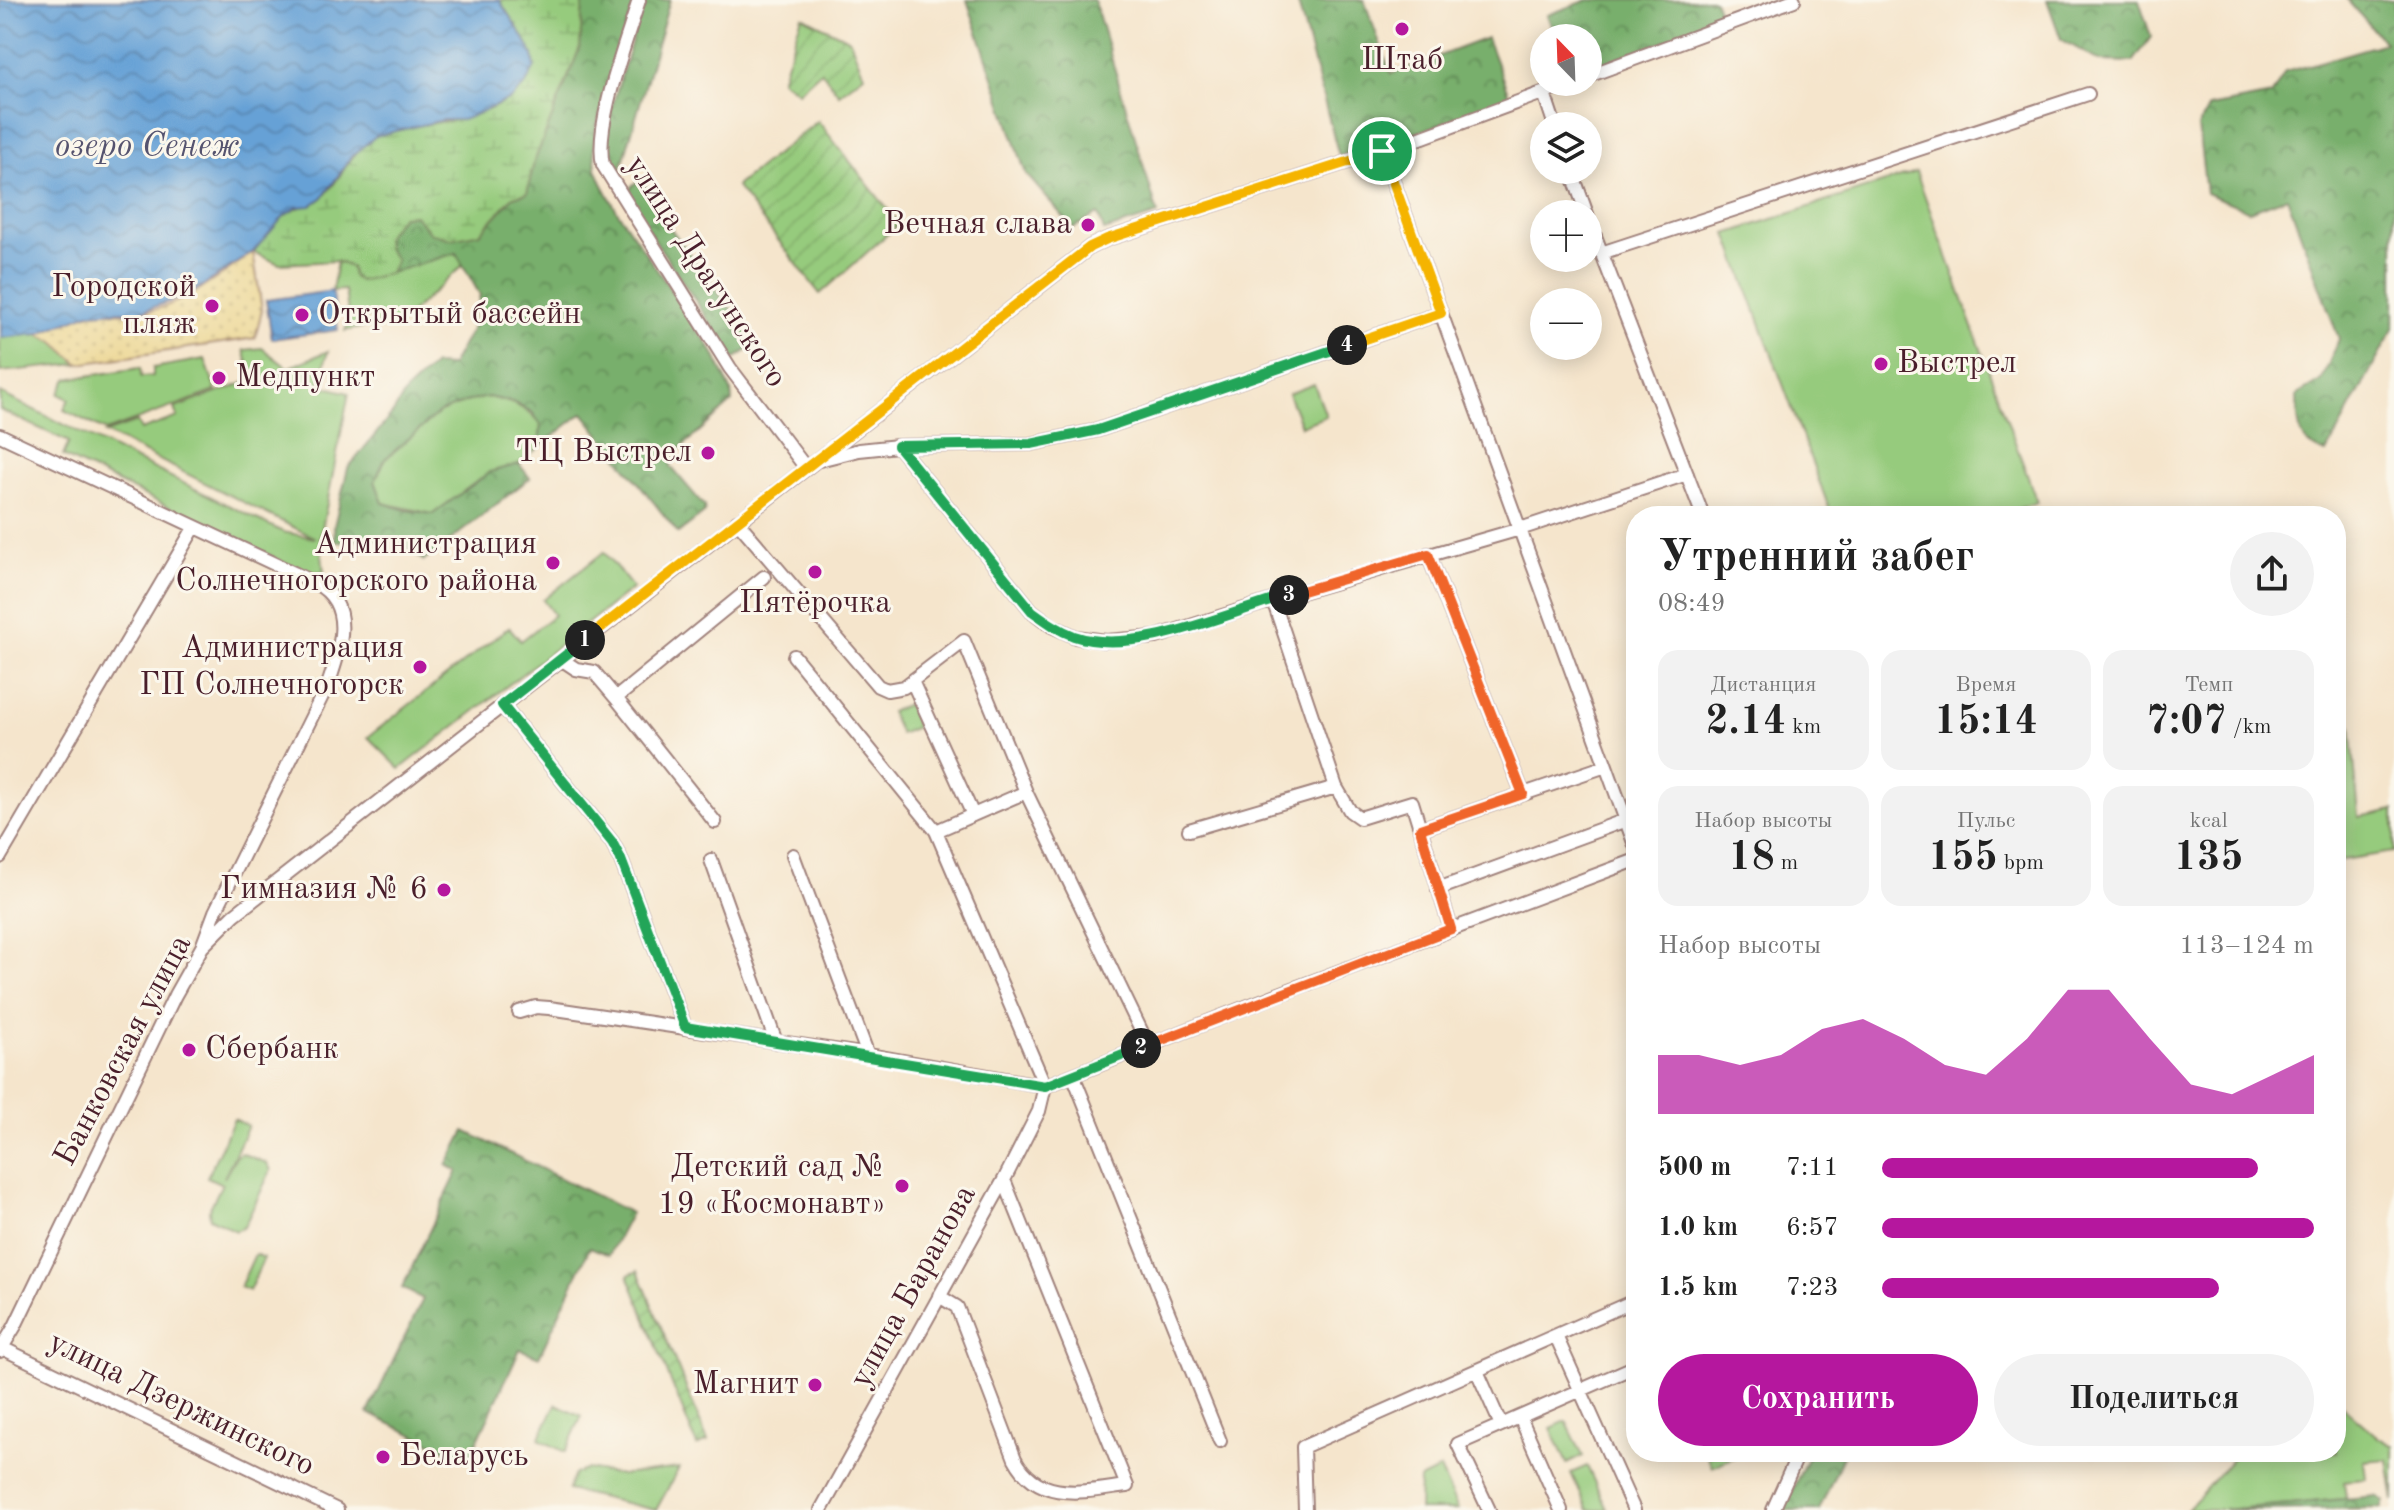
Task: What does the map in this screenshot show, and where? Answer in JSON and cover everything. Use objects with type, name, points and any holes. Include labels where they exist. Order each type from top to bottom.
[{"type":"street","name":"улица Драгунского","points":[[639,0],[602,127],[600,151],[603,165],[730,368],[810,464]]},
{"type":"street","points":[[1602,71],[1794,0]]},
{"type":"street","points":[[1602,253],[2088,94]]},
{"type":"street","name":"Банковская улица","points":[[1,1349],[24,1308],[166,1012],[202,947],[234,915],[1090,247],[1382,151],[1536,96]]},
{"type":"street","points":[[1382,151],[1626,820],[1438,889]]},
{"type":"street","points":[[1602,256],[1699,506]]},
{"type":"street","points":[[810,464],[859,450],[898,446],[1031,444],[1098,430],[1441,313]]},
{"type":"street","points":[[0,435],[327,589],[341,615],[342,635],[329,682],[215,912],[202,947]]},
{"type":"street","points":[[898,446],[1032,611],[1052,626],[1076,637],[1106,641],[1156,637],[1520,529],[1687,474]]},
{"type":"street","points":[[737,521],[878,686],[897,690],[964,641],[1026,792],[1148,1045]]},
{"type":"street","points":[[0,857],[194,528]]},
{"type":"street","points":[[1428,554],[1523,794]]},
{"type":"street","points":[[616,698],[764,577]]},
{"type":"street","points":[[1273,600],[1336,787],[1350,811],[1360,818],[1412,802],[1451,929]]},
{"type":"street","points":[[794,656],[936,831],[1045,1086]]},
{"type":"street","points":[[561,659],[576,669],[594,672],[715,822]]},
{"type":"street","points":[[912,681],[973,815]]},
{"type":"street","points":[[502,705],[616,849],[685,1027]]},
{"type":"street","points":[[1420,829],[1606,766]]},
{"type":"street","points":[[1189,830],[1336,787]]},
{"type":"street","points":[[936,831],[1026,792]]},
{"type":"street","points":[[793,855],[868,1055]]},
{"type":"street","points":[[711,860],[776,1042]]},
{"type":"street","points":[[519,1012],[536,1007],[549,1008],[685,1027],[1045,1086],[1626,864]]},
{"type":"street","points":[[1073,1075],[1220,1441]]},
{"type":"street","name":"улица Баранова","points":[[821,1510],[1004,1180],[1039,1111],[1045,1086]]},
{"type":"street","points":[[939,1296],[957,1307],[1015,1459],[1030,1480],[1069,1493],[1127,1486],[1004,1180]]},
{"type":"street","points":[[1305,1510],[1303,1447],[1626,1304]]},
{"type":"street","points":[[1556,1336],[1634,1510]]},
{"type":"street","name":"улица Дзержинского","points":[[1,1349],[337,1510]]},
{"type":"street","points":[[1489,1510],[1458,1444],[1626,1370]]},
{"type":"street","points":[[1477,1371],[1501,1425]]},
{"type":"street","points":[[1520,1417],[1561,1510]]},
{"type":"street","points":[[1773,1510],[1795,1462]]},
{"type":"green space","points":[[499,0],[583,0],[580,47],[534,162],[527,193],[513,197],[480,233],[451,239],[431,233],[415,215],[402,216],[385,237],[388,250],[396,260],[390,273],[360,281],[353,277],[351,267],[337,261],[279,264],[253,252],[283,217],[323,197],[359,150],[374,137],[484,112],[525,83],[535,67],[524,38]]},
{"type":"green space","points":[[583,0],[635,0],[596,128],[596,168],[617,211],[713,352],[731,390],[732,402],[671,457],[671,467],[705,507],[704,513],[678,533],[583,413],[539,447],[541,425],[532,412],[512,402],[488,397],[440,412],[385,459],[375,481],[383,503],[433,514],[490,472],[519,464],[530,478],[424,561],[393,538],[335,542],[334,526],[348,468],[393,413],[407,390],[434,365],[451,366],[475,323],[480,295],[456,253],[390,273],[396,260],[388,250],[385,237],[402,216],[415,215],[431,233],[480,233],[513,197],[527,193],[534,162],[580,47]]},
{"type":"green space","points":[[644,0],[670,0],[617,183],[604,154],[611,110]]},
{"type":"green space","points":[[967,0],[1094,0],[1158,214],[1104,231],[1098,214],[1073,228],[1026,174]]},
{"type":"green space","points":[[1297,0],[1364,0],[1391,74],[1487,38],[1510,98],[1405,137],[1339,156]]},
{"type":"green space","points":[[1588,0],[1714,0],[1722,20],[1602,64],[1602,24],[1551,24],[1547,15]]},
{"type":"green space","points":[[2047,0],[2139,0],[2151,37],[2133,62],[2099,61],[2061,39]]},
{"type":"green space","points":[[2347,0],[2394,0],[2394,328],[2326,453],[2316,449],[2303,437],[2298,423],[2297,395],[2322,380],[2339,339],[2287,197],[2250,211],[2206,193],[2198,127],[2209,107],[2272,95],[2285,72],[2385,43]]},
{"type":"green space","points":[[802,16],[850,40],[864,75],[839,94],[821,71],[798,92],[781,80]]},
{"type":"green space","points":[[818,121],[899,224],[820,294],[736,186]]},
{"type":"green space","name":"Выстрел","points":[[1916,172],[2037,502],[2026,506],[1828,506],[1727,234]]},
{"type":"green space","points":[[639,181],[645,185],[671,229],[751,336],[748,350],[734,359],[629,201],[630,189]]},
{"type":"green space","points":[[456,252],[463,265],[398,325],[375,326],[373,316],[364,317],[365,327],[345,331],[349,320],[345,290],[332,291],[337,261],[351,267],[360,281]]},
{"type":"green space","points":[[38,334],[53,341],[79,364],[0,372],[0,338]]},
{"type":"green space","points":[[262,348],[288,368],[328,351],[319,385],[349,393],[320,539],[324,572],[308,574],[63,456],[69,442],[0,410],[0,393],[283,532],[315,538],[105,433],[137,422],[141,430],[178,417],[175,408],[253,380],[244,350]]},
{"type":"green space","points":[[205,359],[216,391],[106,431],[64,410],[69,399],[59,394],[67,379],[140,368],[141,377],[153,376],[153,368]]},
{"type":"green space","points":[[1314,384],[1326,416],[1301,426],[1288,394]]},
{"type":"green space","points":[[488,397],[530,413],[541,425],[539,447],[519,464],[490,472],[433,514],[383,503],[375,481],[385,459],[440,412]]},
{"type":"green space","points":[[604,552],[633,588],[400,769],[368,737],[509,627],[521,641],[554,615],[543,600]]},
{"type":"green space","points":[[907,704],[917,727],[900,734],[890,712]]},
{"type":"green space","points":[[2351,725],[2359,817],[2394,810],[2394,852],[2346,859],[2346,727]]},
{"type":"green space","points":[[234,1119],[248,1126],[224,1178],[236,1156],[241,1153],[267,1163],[271,1170],[244,1227],[236,1231],[210,1218],[209,1210],[222,1184],[207,1177]]},
{"type":"green space","points":[[465,1131],[631,1213],[609,1255],[590,1247],[539,1357],[520,1349],[468,1461],[368,1413],[423,1299],[402,1288],[458,1171],[447,1165]]},
{"type":"green space","points":[[255,1254],[264,1258],[249,1291],[240,1287]]},
{"type":"green space","points":[[638,1271],[708,1441],[697,1446],[628,1275]]},
{"type":"green space","points":[[556,1404],[582,1416],[565,1452],[539,1439]]},
{"type":"green space","points":[[2346,1410],[2379,1438],[2394,1446],[2394,1502],[2388,1459],[2364,1461],[2366,1479],[2344,1481],[2346,1499],[2223,1510],[2187,1510],[2229,1462],[2346,1462]]},
{"type":"green space","points":[[1566,1421],[1583,1456],[1567,1464],[1551,1428]]},
{"type":"green space","points":[[1805,1462],[1841,1462],[1819,1510],[1783,1510]]},
{"type":"green space","points":[[1587,1466],[1605,1510],[1588,1510],[1571,1473]]},
{"type":"green space","points":[[679,1468],[656,1510],[568,1490],[574,1474],[587,1469],[621,1475]]},
{"type":"green space","points":[[1440,1469],[1458,1510],[1419,1510],[1420,1479]]},
{"type":"green space","points":[[2376,1496],[2384,1501],[2382,1508],[2223,1510]]},
{"type":"sand","name":"Городской пляж","points":[[253,252],[262,310],[255,338],[79,364],[53,341],[38,334],[90,313],[155,310],[199,290]]},
{"type":"water","name":"озеро Сенеж","points":[[0,0],[499,0],[524,38],[535,67],[525,86],[511,99],[463,120],[443,120],[376,136],[353,155],[323,197],[311,206],[298,207],[284,216],[253,252],[192,293],[137,313],[89,313],[38,334],[1,338]]},
{"type":"water","name":"Открытый бассейн","points":[[332,291],[338,330],[272,339],[266,300]]},
{"type":"place","name":"Штаб","points":[[1402,29]]},
{"type":"place","name":"Вечная слава","points":[[1088,225]]},
{"type":"place","name":"Городской пляж","points":[[212,306]]},
{"type":"place","name":"Открытый бассейн","points":[[302,315]]},
{"type":"place","name":"Выстрел","points":[[1881,364]]},
{"type":"place","name":"Медпункт","points":[[219,378]]},
{"type":"place","name":"ТЦ Выстрел","points":[[708,453]]},
{"type":"place","name":"Администрация Солнечногорского района","points":[[553,563]]},
{"type":"place","name":"Пятёрочка","points":[[815,572]]},
{"type":"place","name":"Администрация ГП Солнечногорск","points":[[420,667]]},
{"type":"place","name":"Гимназия № 6","points":[[444,890]]},
{"type":"place","name":"Сбербанк","points":[[189,1050]]},
{"type":"place","name":"Детский сад № 19 «Космонавт»","points":[[902,1186]]},
{"type":"place","name":"Магнит","points":[[815,1385]]},
{"type":"place","name":"Беларусь","points":[[383,1457]]},
{"type":"route","points":[[1382,151],[1441,313],[1098,430],[1031,444],[898,446],[1032,611],[1052,626],[1076,637],[1106,641],[1156,637],[1428,554],[1523,794],[1420,829],[1451,929],[1045,1086],[685,1027],[612,842],[502,705],[1090,247],[1382,151]]}]
